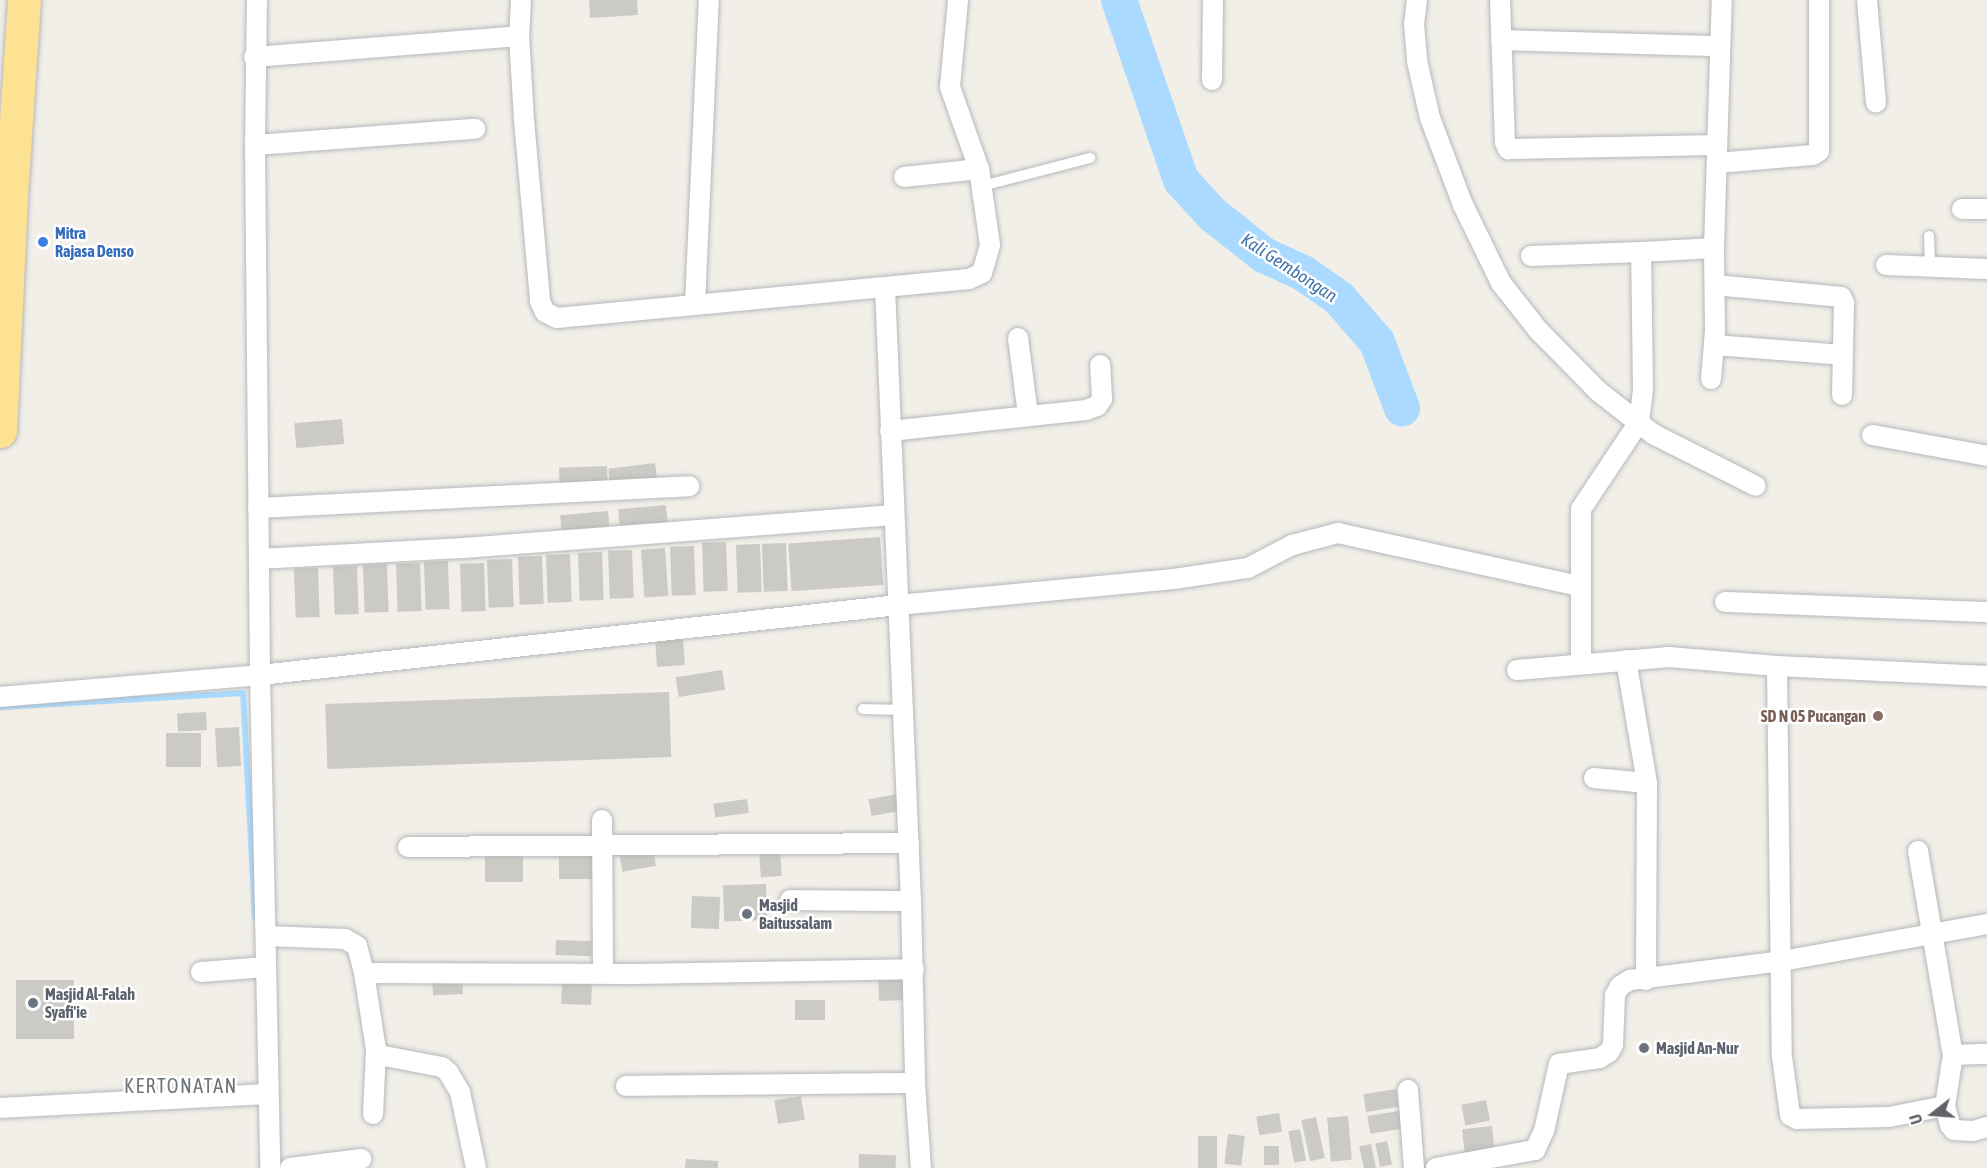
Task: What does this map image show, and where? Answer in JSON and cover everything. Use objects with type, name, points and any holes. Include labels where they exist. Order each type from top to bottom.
[{"type":"highway","points":[[0,430],[11,196],[24,0]]},
{"type":"street","points":[[256,0],[254,57],[258,508],[266,936],[260,968],[270,1168]]},
{"type":"street","points":[[521,0],[519,36],[542,309],[550,317],[557,318],[969,279],[982,273],[990,245],[980,177],[964,123],[950,94],[958,0]]},
{"type":"street","points":[[695,304],[709,0]]},
{"type":"street","points":[[1212,80],[1213,0]]},
{"type":"street","points":[[1417,0],[1414,24],[1417,61],[1430,118],[1463,205],[1501,283],[1538,330],[1598,391],[1653,434],[1680,450],[1756,486]]},
{"type":"street","points":[[1500,0],[1505,141],[1508,148],[1813,155],[1819,151],[1820,0]]},
{"type":"street","points":[[1711,379],[1714,345],[1714,248],[1722,0]]},
{"type":"street","points":[[1867,0],[1876,103]]},
{"type":"street","points":[[254,57],[519,36]]},
{"type":"street","points":[[1501,40],[1720,46]]},
{"type":"street","points":[[255,145],[475,129]]},
{"type":"street","points":[[904,177],[980,177]]},
{"type":"street","points":[[1962,209],[1987,209]]},
{"type":"street","points":[[1531,256],[1714,248]]},
{"type":"street","points":[[1581,663],[1581,509],[1604,470],[1639,422],[1643,389],[1641,252]]},
{"type":"street","points":[[1886,265],[1987,269]]},
{"type":"street","points":[[1715,285],[1839,296],[1844,303],[1842,395]]},
{"type":"street","points":[[885,287],[914,969],[915,1083],[921,1168]]},
{"type":"street","points":[[1018,339],[1028,415]]},
{"type":"street","points":[[1714,345],[1843,355]]},
{"type":"street","points":[[890,431],[1086,410],[1097,406],[1102,399],[1100,365]]},
{"type":"street","points":[[1872,435],[1987,456]]},
{"type":"street","points":[[258,508],[689,486]]},
{"type":"street","points":[[259,559],[464,548],[894,515]]},
{"type":"street","points":[[0,697],[260,675],[898,605],[1230,572],[1248,568],[1292,545],[1338,533],[1580,586]]},
{"type":"street","points":[[1725,602],[1987,612]]},
{"type":"street","points":[[1517,670],[1669,657],[1777,666],[1987,676]]},
{"type":"street","points":[[1626,660],[1647,783],[1646,980]]},
{"type":"street","points":[[1777,666],[1782,1057],[1788,1108],[1793,1118],[1889,1117],[1945,1106]]},
{"type":"street","points":[[1594,778],[1647,783]]},
{"type":"street","points":[[602,820],[603,974]]},
{"type":"street","points":[[408,847],[909,843]]},
{"type":"street","points":[[1918,851],[1953,1055],[1945,1106],[1950,1125],[1954,1130],[1973,1131],[1987,1127]]},
{"type":"street","points":[[790,900],[911,901]]},
{"type":"street","points":[[1441,1168],[1535,1150],[1544,1131],[1557,1068],[1564,1062],[1600,1058],[1609,1053],[1612,1045],[1617,990],[1630,980],[1646,980],[1782,961],[1987,924]]},
{"type":"street","points":[[266,936],[352,942],[357,946],[364,973],[376,1050],[373,1114]]},
{"type":"street","points":[[201,972],[260,968]]},
{"type":"street","points":[[364,973],[603,974],[914,969]]},
{"type":"street","points":[[376,1050],[379,1055],[442,1067],[448,1072],[460,1092],[476,1168]]},
{"type":"street","points":[[1953,1055],[1987,1054]]},
{"type":"street","points":[[626,1086],[915,1083]]},
{"type":"street","points":[[1408,1090],[1414,1168]]},
{"type":"street","points":[[0,1108],[267,1094]]},
{"type":"street","points":[[290,1168],[361,1159]]},
{"type":"lane","points":[[980,177],[1090,158]]},
{"type":"lane","points":[[1929,236],[1930,266]]},
{"type":"lane","points":[[863,710],[903,710]]},
{"type":"building","points":[[589,0],[637,0],[638,15],[590,18]]},
{"type":"building","points":[[342,419],[344,444],[296,448],[294,423]]},
{"type":"building","points":[[655,463],[658,487],[611,493],[608,469]]},
{"type":"building","points":[[607,466],[608,490],[560,492],[559,468]]},
{"type":"building","points":[[666,505],[668,529],[620,533],[618,509]]},
{"type":"building","points":[[608,511],[610,535],[562,539],[560,515]]},
{"type":"building","points":[[880,537],[883,585],[792,591],[788,543]]},
{"type":"building","points":[[726,542],[728,591],[704,592],[702,543]]},
{"type":"building","points":[[786,543],[788,591],[764,592],[762,544]]},
{"type":"building","points":[[760,544],[762,592],[738,593],[736,545]]},
{"type":"building","points":[[694,546],[696,595],[672,596],[670,547]]},
{"type":"building","points":[[665,548],[668,596],[644,598],[641,550]]},
{"type":"building","points":[[632,550],[634,598],[610,599],[608,551]]},
{"type":"building","points":[[602,552],[604,600],[580,601],[578,553]]},
{"type":"building","points":[[570,554],[572,602],[548,603],[546,555]]},
{"type":"building","points":[[542,556],[544,604],[520,605],[518,557]]},
{"type":"building","points":[[512,559],[514,607],[489,608],[487,560]]},
{"type":"building","points":[[448,561],[450,609],[426,610],[424,562]]},
{"type":"building","points":[[420,563],[422,611],[398,612],[396,564]]},
{"type":"building","points":[[484,563],[486,611],[462,612],[460,564]]},
{"type":"building","points":[[387,564],[389,612],[365,613],[363,565]]},
{"type":"building","points":[[357,566],[359,614],[335,615],[333,567]]},
{"type":"building","points":[[318,568],[320,617],[296,618],[294,569]]},
{"type":"building","points":[[683,638],[685,665],[657,667],[655,640]]},
{"type":"building","points":[[722,670],[725,690],[679,697],[676,677]]},
{"type":"building","points":[[669,692],[671,757],[327,769],[325,704]]},
{"type":"building","points":[[206,712],[207,730],[178,731],[177,714]]},
{"type":"building","points":[[239,727],[241,766],[217,767],[215,728]]},
{"type":"building","points":[[166,733],[201,733],[201,767],[166,767]]},
{"type":"building","points":[[904,793],[907,810],[871,816],[869,799]]},
{"type":"building","points":[[747,799],[749,813],[715,818],[713,804]]},
{"type":"building","points":[[653,849],[656,866],[622,872],[620,855]]},
{"type":"building","points":[[780,850],[782,876],[761,877],[759,851]]},
{"type":"building","points":[[559,853],[596,853],[596,879],[559,879]]},
{"type":"building","points":[[485,855],[523,855],[523,882],[485,882]]},
{"type":"building","points":[[766,884],[767,920],[724,921],[723,886]]},
{"type":"building","points":[[692,896],[720,897],[719,929],[691,928]]},
{"type":"building","points":[[556,940],[592,941],[591,956],[555,955]]},
{"type":"building","points":[[907,972],[908,1000],[879,1001],[878,973]]},
{"type":"building","points":[[462,974],[463,994],[433,996],[432,976]]},
{"type":"building","points":[[16,980],[74,980],[74,1039],[16,1039]]},
{"type":"building","points":[[562,980],[592,981],[591,1005],[561,1004]]},
{"type":"building","points":[[795,1000],[825,1000],[825,1020],[795,1020]]},
{"type":"building","points":[[1396,1089],[1399,1107],[1366,1112],[1363,1094]]},
{"type":"building","points":[[801,1096],[805,1120],[778,1124],[774,1100]]},
{"type":"building","points":[[1486,1100],[1490,1121],[1465,1125],[1461,1105]]},
{"type":"building","points":[[1399,1111],[1402,1129],[1370,1134],[1367,1116]]},
{"type":"building","points":[[1279,1113],[1282,1132],[1259,1135],[1256,1117]]},
{"type":"building","points":[[1348,1116],[1352,1160],[1331,1162],[1327,1118]]},
{"type":"building","points":[[1316,1117],[1325,1158],[1310,1161],[1301,1120]]},
{"type":"building","points":[[1492,1126],[1495,1157],[1465,1160],[1462,1129]]},
{"type":"building","points":[[1300,1129],[1306,1160],[1294,1163],[1288,1131]]},
{"type":"building","points":[[1228,1134],[1245,1136],[1241,1166],[1224,1164]]},
{"type":"building","points":[[1198,1136],[1217,1136],[1217,1168],[1198,1168]]},
{"type":"building","points":[[1387,1141],[1392,1164],[1380,1167],[1375,1143]]},
{"type":"building","points":[[1371,1144],[1376,1167],[1364,1168],[1359,1146]]},
{"type":"building","points":[[1264,1146],[1279,1146],[1279,1165],[1264,1165]]},
{"type":"building","points":[[859,1154],[896,1155],[896,1168],[859,1168]]},
{"type":"building","points":[[686,1159],[718,1161],[718,1168],[685,1168]]},
{"type":"waterway","name":"Kali Gembongan","points":[[1119,0],[1181,180],[1212,214],[1264,255],[1303,273],[1339,298],[1377,342],[1402,408]]},
{"type":"waterway","points":[[0,707],[243,693],[255,917]]},
{"type":"place","name":"Mitra Rajasa Denso","points":[[43,242]]},
{"type":"place","name":"SD N 05 Pucangan","points":[[1878,716]]},
{"type":"place","name":"Masjid Baitussalam","points":[[747,914]]},
{"type":"place","name":"Masjid Al-Falah Syafi'ie","points":[[33,1003]]},
{"type":"place","name":"Masjid An-Nur","points":[[1644,1048]]},
{"type":"district","name":"KERTONATAN","points":[[181,1085]]}]
